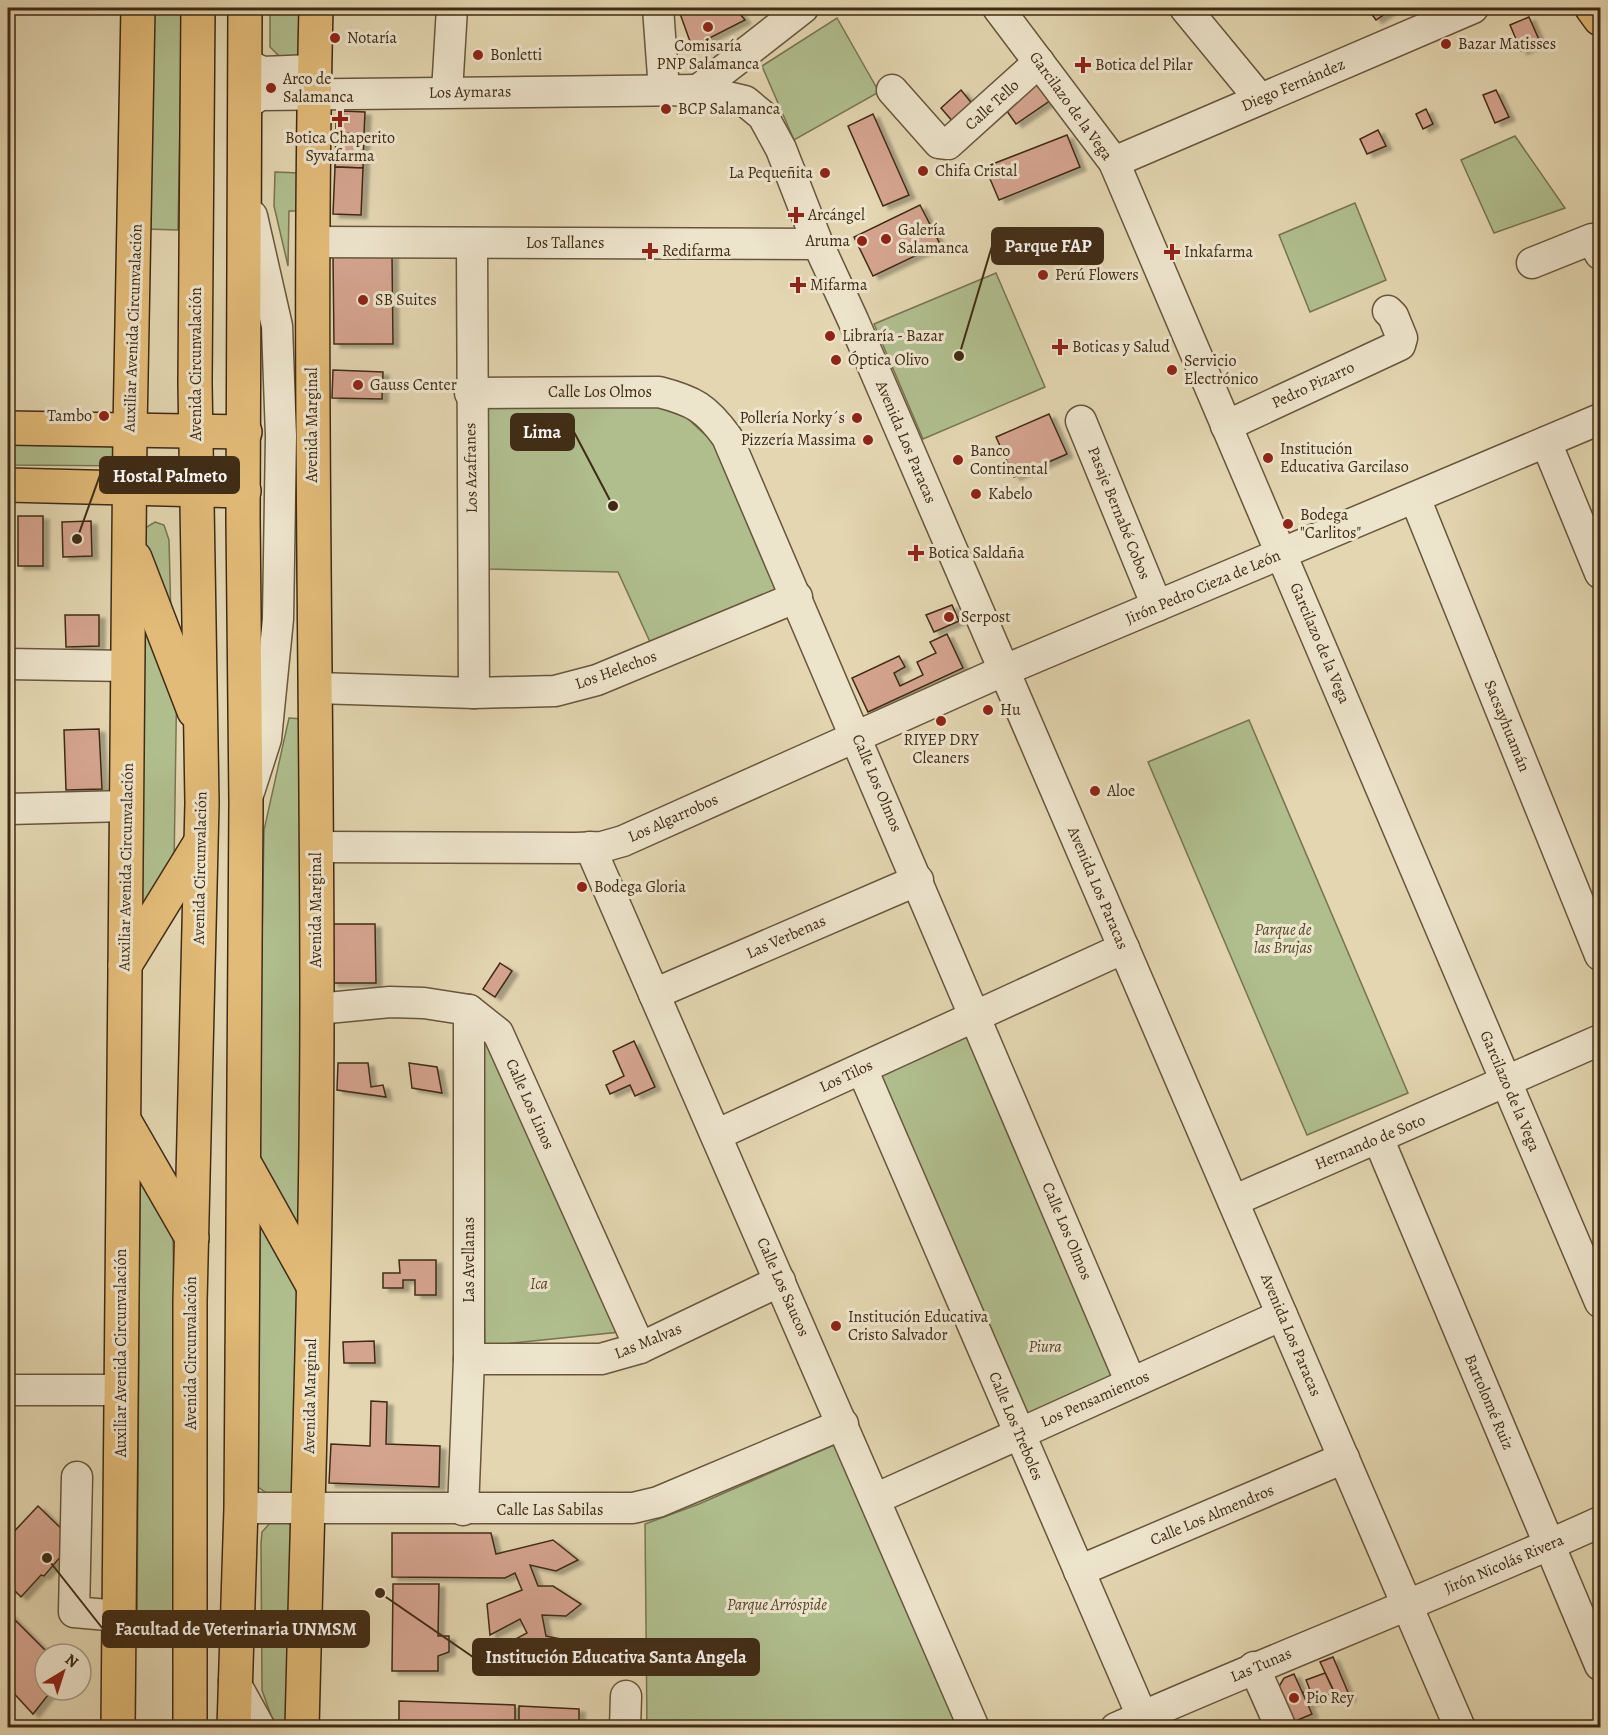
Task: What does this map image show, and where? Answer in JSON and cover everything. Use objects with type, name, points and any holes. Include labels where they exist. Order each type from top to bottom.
[{"type":"main road","name":"Auxiliar Avenida Circunvalación","points":[[118,1728],[129,489],[136,236],[138,8]]},
{"type":"main road","name":"Avenida Circunvalación","points":[[188,1719],[192,1238],[202,732],[196,490],[198,8]]},
{"type":"main road","points":[[234,1728],[241,1508],[246,804],[245,8]]},
{"type":"main road","name":"Avenida Marginal","points":[[302,1728],[316,1009],[316,688],[312,476],[316,8]]},
{"type":"main road","points":[[1592,8],[1600,19]]},
{"type":"main road","points":[[8,428],[245,432]]},
{"type":"main road","points":[[8,485],[244,491]]},
{"type":"main road","points":[[129,542],[202,732]]},
{"type":"main road","points":[[125,967],[201,842]]},
{"type":"main road","points":[[123,1118],[192,1238]]},
{"type":"main road","points":[[243,1161],[312,1286]]},
{"type":"street","points":[[447,92],[452,8]]},
{"type":"street","points":[[658,8],[664,90]]},
{"type":"street","points":[[698,90],[803,8]]},
{"type":"street","name":"Garcilazo de la Vega","points":[[998,8],[1114,162],[1600,1302]]},
{"type":"street","points":[[1185,8],[1260,99]]},
{"type":"street","name":"Diego Fernández","points":[[1114,162],[1260,99],[1435,15],[1473,8]]},
{"type":"street","name":"Calle Tello","points":[[892,90],[939,143],[944,145],[948,144],[1039,62]]},
{"type":"street","name":"Los Aymaras","points":[[245,63],[262,72],[314,82],[447,92],[698,90]]},
{"type":"street","name":"Los Aymaras","points":[[245,105],[260,94],[314,82]]},
{"type":"street","name":"Avenida Los Paracas","points":[[698,90],[745,101],[763,116],[781,149],[818,244],[1005,670],[1460,1728]]},
{"type":"street","points":[[245,187],[277,326],[281,436],[278,619],[266,739],[246,804]]},
{"type":"street","name":"Los Tallanes","points":[[313,242],[818,244]]},
{"type":"street","name":"Los Azafranes","points":[[471,243],[470,393],[474,693]]},
{"type":"street","points":[[1532,262],[1596,247]]},
{"type":"street","name":"Pedro Pizarro","points":[[1226,426],[1400,345],[1402,338],[1393,316],[1388,311]]},
{"type":"street","name":"Calle Los Olmos","points":[[470,393],[659,392],[689,400],[711,415],[727,437],[857,736],[1131,1383]]},
{"type":"street","name":"Jirón Pedro Cieza de León","points":[[1005,670],[1600,419]]},
{"type":"street","name":"Pasaje Bernabé Cobos","points":[[1081,421],[1157,606]]},
{"type":"street","points":[[1546,442],[1600,573]]},
{"type":"street","name":"Sacsayhuamán","points":[[1415,498],[1600,955]]},
{"type":"street","name":"Los Helechos","points":[[316,688],[474,693],[555,691],[597,680],[797,597]]},
{"type":"street","points":[[8,664],[128,666]]},
{"type":"street","name":"Los Algarrobos","points":[[316,847],[590,847],[623,841],[1005,670]]},
{"type":"street","points":[[8,809],[126,806]]},
{"type":"street","name":"Calle Los Saucos","points":[[590,847],[974,1728]]},
{"type":"street","name":"Las Verbenas","points":[[654,994],[918,880]]},
{"type":"street","name":"Los Tilos","points":[[716,1135],[1124,948]]},
{"type":"street","name":"Calle Los Linos","points":[[316,1009],[390,1002],[424,1003],[469,1010],[498,1033],[640,1348]]},
{"type":"street","name":"Las Avellanas","points":[[463,1509],[469,1359],[469,1010]]},
{"type":"street","name":"Hernando de Soto","points":[[1233,1201],[1600,1040]]},
{"type":"street","name":"Calle Los Treboles","points":[[862,1069],[1079,1571],[1129,1722]]},
{"type":"street","name":"Bartolomé Ruiz","points":[[1378,1138],[1600,1665]]},
{"type":"street","name":"Las Malvas","points":[[469,1359],[601,1359],[640,1348],[780,1281]]},
{"type":"street","name":"Los Pensamientos","points":[[876,1499],[1282,1315]]},
{"type":"street","points":[[8,1389],[121,1390]]},
{"type":"street","name":"Calle Las Sabilas","points":[[241,1508],[633,1508],[658,1502],[843,1424]]},
{"type":"street","name":"Calle Los Almendros","points":[[1079,1571],[1344,1458]]},
{"type":"street","points":[[77,1477],[74,1612],[119,1616]]},
{"type":"street","name":"Jirón Nicolás Rivera","points":[[1407,1606],[1600,1522]]},
{"type":"street","name":"Las Tunas","points":[[1129,1722],[1254,1667],[1407,1606]]},
{"type":"street","points":[[1254,1667],[1281,1728]]},
{"type":"street","points":[[234,1681],[260,1728]]},
{"type":"street","points":[[625,1728],[626,1696]]},
{"type":"green space","points":[[148,8],[182,8],[178,230],[145,229]]},
{"type":"green space","points":[[270,8],[306,8],[306,58],[279,56],[270,47]]},
{"type":"green space","points":[[837,18],[879,92],[794,140],[762,66]]},
{"type":"green space","points":[[1515,136],[1565,208],[1494,233],[1461,160]]},
{"type":"green space","points":[[275,172],[299,173],[296,211],[289,211],[288,266],[274,206]]},
{"type":"green space","points":[[1355,203],[1386,280],[1310,312],[1279,235]]},
{"type":"green space","points":[[996,273],[1045,387],[923,439],[874,324]]},
{"type":"green space","points":[[646,403],[686,417],[714,443],[779,592],[651,644],[618,572],[486,569],[483,407]]},
{"type":"green space","points":[[8,443],[135,444],[136,466],[8,465]]},
{"type":"green space","points":[[155,522],[164,525],[169,540],[171,619],[140,531]]},
{"type":"green space","points":[[144,590],[177,668],[174,867],[139,938]]},
{"type":"green space","points":[[289,718],[302,719],[305,1246],[258,1160],[264,830]]},
{"type":"green space","name":"Parque de las Brujas","points":[[1249,720],[1408,1093],[1307,1135],[1148,762]]},
{"type":"green space","name":"Piura","points":[[969,1035],[1116,1377],[1018,1418],[872,1076]]},
{"type":"green space","name":"Ica","points":[[476,1038],[498,1052],[620,1332],[485,1346]]},
{"type":"green space","points":[[140,1164],[173,1237],[180,1631],[137,1630]]},
{"type":"green space","points":[[260,1209],[305,1306],[294,1495],[271,1496],[258,1487]]},
{"type":"green space","name":"Parque Arróspide","points":[[843,1441],[962,1727],[647,1727],[645,1524],[699,1504]]},
{"type":"green space","points":[[271,1522],[289,1523],[299,1533],[297,1727],[275,1727],[262,1690],[261,1543],[262,1532]]},
{"type":"building","name":"Comisaría PNP Salamanca","points":[[678,8],[735,8],[745,20],[692,47]]},
{"type":"building","points":[[1367,8],[1394,8],[1376,20]]},
{"type":"building","points":[[1529,17],[1540,42],[1521,51],[1510,25]]},
{"type":"building","points":[[1039,83],[1051,100],[1016,124],[1004,107]]},
{"type":"building","points":[[961,90],[974,106],[954,123],[941,108]]},
{"type":"building","points":[[1496,90],[1509,117],[1495,123],[1483,95]]},
{"type":"building","points":[[1426,109],[1433,124],[1423,129],[1416,114]]},
{"type":"building","points":[[342,111],[365,112],[364,134],[336,133],[336,116]]},
{"type":"building","points":[[873,114],[909,195],[883,206],[848,126]]},
{"type":"building","points":[[1378,130],[1386,146],[1367,154],[1360,139]]},
{"type":"building","points":[[336,133],[364,134],[363,168],[335,167]]},
{"type":"building","points":[[1067,135],[1080,167],[999,200],[985,167]]},
{"type":"building","points":[[335,167],[363,168],[361,215],[333,214]]},
{"type":"building","points":[[920,205],[940,244],[873,276],[854,237]]},
{"type":"building","name":"SB Suites","points":[[392,255],[393,344],[334,344],[333,256]]},
{"type":"building","name":"Gauss Center","points":[[333,370],[383,372],[382,399],[332,398]]},
{"type":"building","points":[[1049,414],[1067,454],[1014,477],[996,437]]},
{"type":"building","points":[[18,516],[43,516],[43,566],[18,566]]},
{"type":"building","points":[[91,521],[92,556],[63,557],[62,522]]},
{"type":"building","points":[[952,605],[959,621],[934,632],[926,615]]},
{"type":"building","points":[[65,615],[99,615],[99,646],[66,647]]},
{"type":"building","points":[[947,634],[963,668],[868,712],[852,678],[899,656],[905,667],[894,673],[900,686],[923,675],[917,662],[936,653],[930,642]]},
{"type":"building","points":[[99,729],[102,789],[66,790],[64,730]]},
{"type":"building","points":[[324,924],[375,924],[376,983],[332,983]]},
{"type":"building","points":[[500,963],[512,971],[495,997],[483,989]]},
{"type":"building","points":[[634,1041],[655,1087],[635,1096],[630,1085],[610,1094],[606,1085],[624,1076],[613,1051]]},
{"type":"building","points":[[338,1063],[368,1063],[371,1087],[383,1085],[386,1097],[337,1090]]},
{"type":"building","points":[[409,1063],[437,1067],[442,1093],[412,1088]]},
{"type":"building","points":[[399,1260],[436,1260],[436,1295],[415,1295],[415,1280],[403,1280],[403,1288],[383,1288],[383,1273],[400,1273]]},
{"type":"building","points":[[374,1341],[375,1363],[344,1363],[343,1342]]},
{"type":"building","points":[[371,1401],[387,1402],[386,1444],[440,1446],[439,1487],[329,1483],[331,1444],[370,1446]]},
{"type":"building","points":[[38,1506],[74,1541],[44,1576],[41,1575],[21,1597],[11,1587],[8,1591],[8,1545],[10,1543],[8,1538]]},
{"type":"building","points":[[392,1533],[491,1533],[496,1554],[553,1540],[578,1560],[556,1571],[530,1565],[538,1586],[553,1586],[581,1604],[566,1616],[542,1615],[546,1636],[586,1644],[582,1661],[495,1671],[497,1649],[527,1633],[520,1619],[490,1635],[487,1604],[522,1590],[515,1573],[505,1578],[392,1577]]},
{"type":"building","points":[[393,1584],[439,1584],[438,1636],[449,1636],[449,1652],[438,1656],[438,1671],[392,1671]]},
{"type":"building","points":[[8,1613],[37,1642],[33,1642],[33,1702],[42,1702],[33,1714],[8,1687]]},
{"type":"building","points":[[1333,1657],[1350,1697],[1339,1702],[1320,1662]]},
{"type":"building","points":[[1325,1673],[1334,1692],[1307,1704],[1302,1693],[1310,1690],[1306,1680]]},
{"type":"building","name":"Pio Rey","points":[[1294,1674],[1312,1714],[1293,1722],[1278,1688],[1284,1678]]},
{"type":"building","points":[[399,1701],[515,1705],[515,1728],[399,1728]]},
{"type":"building","points":[[519,1706],[579,1709],[579,1728],[519,1728]]},
{"type":"place","name":"Comisaría PNP Salamanca","points":[[708,27]]},
{"type":"place","name":"Notaría","points":[[335,38]]},
{"type":"place","name":"Bazar Matisses","points":[[1446,44]]},
{"type":"place","name":"Bonletti","points":[[478,55]]},
{"type":"place","name":"Botica del Pilar","points":[[1083,65]]},
{"type":"place","name":"Arco de Salamanca","points":[[271,88]]},
{"type":"place","name":"BCP Salamanca","points":[[666,109]]},
{"type":"place","name":"Botica Chaperito Syvafarma","points":[[340,119]]},
{"type":"place","name":"Chifa Cristal","points":[[923,171]]},
{"type":"place","name":"La Pequeñita","points":[[825,173]]},
{"type":"place","name":"Arcángel","points":[[796,215]]},
{"type":"place","name":"Galería Salamanca","points":[[886,239]]},
{"type":"place","name":"Aruma","points":[[862,241]]},
{"type":"place","name":"Redifarma","points":[[650,251]]},
{"type":"place","name":"Inkafarma","points":[[1172,252]]},
{"type":"place","name":"Perú Flowers","points":[[1043,275]]},
{"type":"place","name":"Mifarma","points":[[798,285]]},
{"type":"place","name":"SB Suites","points":[[363,300]]},
{"type":"place","name":"Libraría - Bazar","points":[[830,336]]},
{"type":"place","name":"Boticas y Salud","points":[[1060,347]]},
{"type":"place","name":"Parque FAP","points":[[959,356]]},
{"type":"place","name":"Óptica Olivo","points":[[836,360]]},
{"type":"place","name":"Servicio Electrónico","points":[[1172,370]]},
{"type":"place","name":"Gauss Center","points":[[358,385]]},
{"type":"place","name":"Tambo","points":[[104,416]]},
{"type":"place","name":"Pollería Norky´s","points":[[857,418]]},
{"type":"place","name":"Pizzería Massima","points":[[868,440]]},
{"type":"place","name":"Institución Educativa Garcilaso","points":[[1268,458]]},
{"type":"place","name":"Banco Continental","points":[[958,460]]},
{"type":"place","name":"Kabelo","points":[[976,494]]},
{"type":"place","name":"Lima","points":[[613,506]]},
{"type":"place","name":"Bodega \"Carlitos\"","points":[[1288,524]]},
{"type":"place","name":"Hostal Palmeto","points":[[77,539]]},
{"type":"place","name":"Botica Saldaña","points":[[916,553]]},
{"type":"place","name":"Serpost","points":[[949,617]]},
{"type":"place","name":"Hu","points":[[988,710]]},
{"type":"place","name":"RIYEP DRY Cleaners","points":[[941,721]]},
{"type":"place","name":"Aloe","points":[[1095,791]]},
{"type":"place","name":"Bodega Gloria","points":[[582,887]]},
{"type":"place","name":"Institución Educativa Cristo Salvador","points":[[836,1326]]},
{"type":"place","name":"Facultad de Veterinaria UNMSM","points":[[47,1558]]},
{"type":"place","name":"Institución Educativa Santa Angela","points":[[380,1593]]},
{"type":"place","name":"Pio Rey","points":[[1294,1698]]}]
